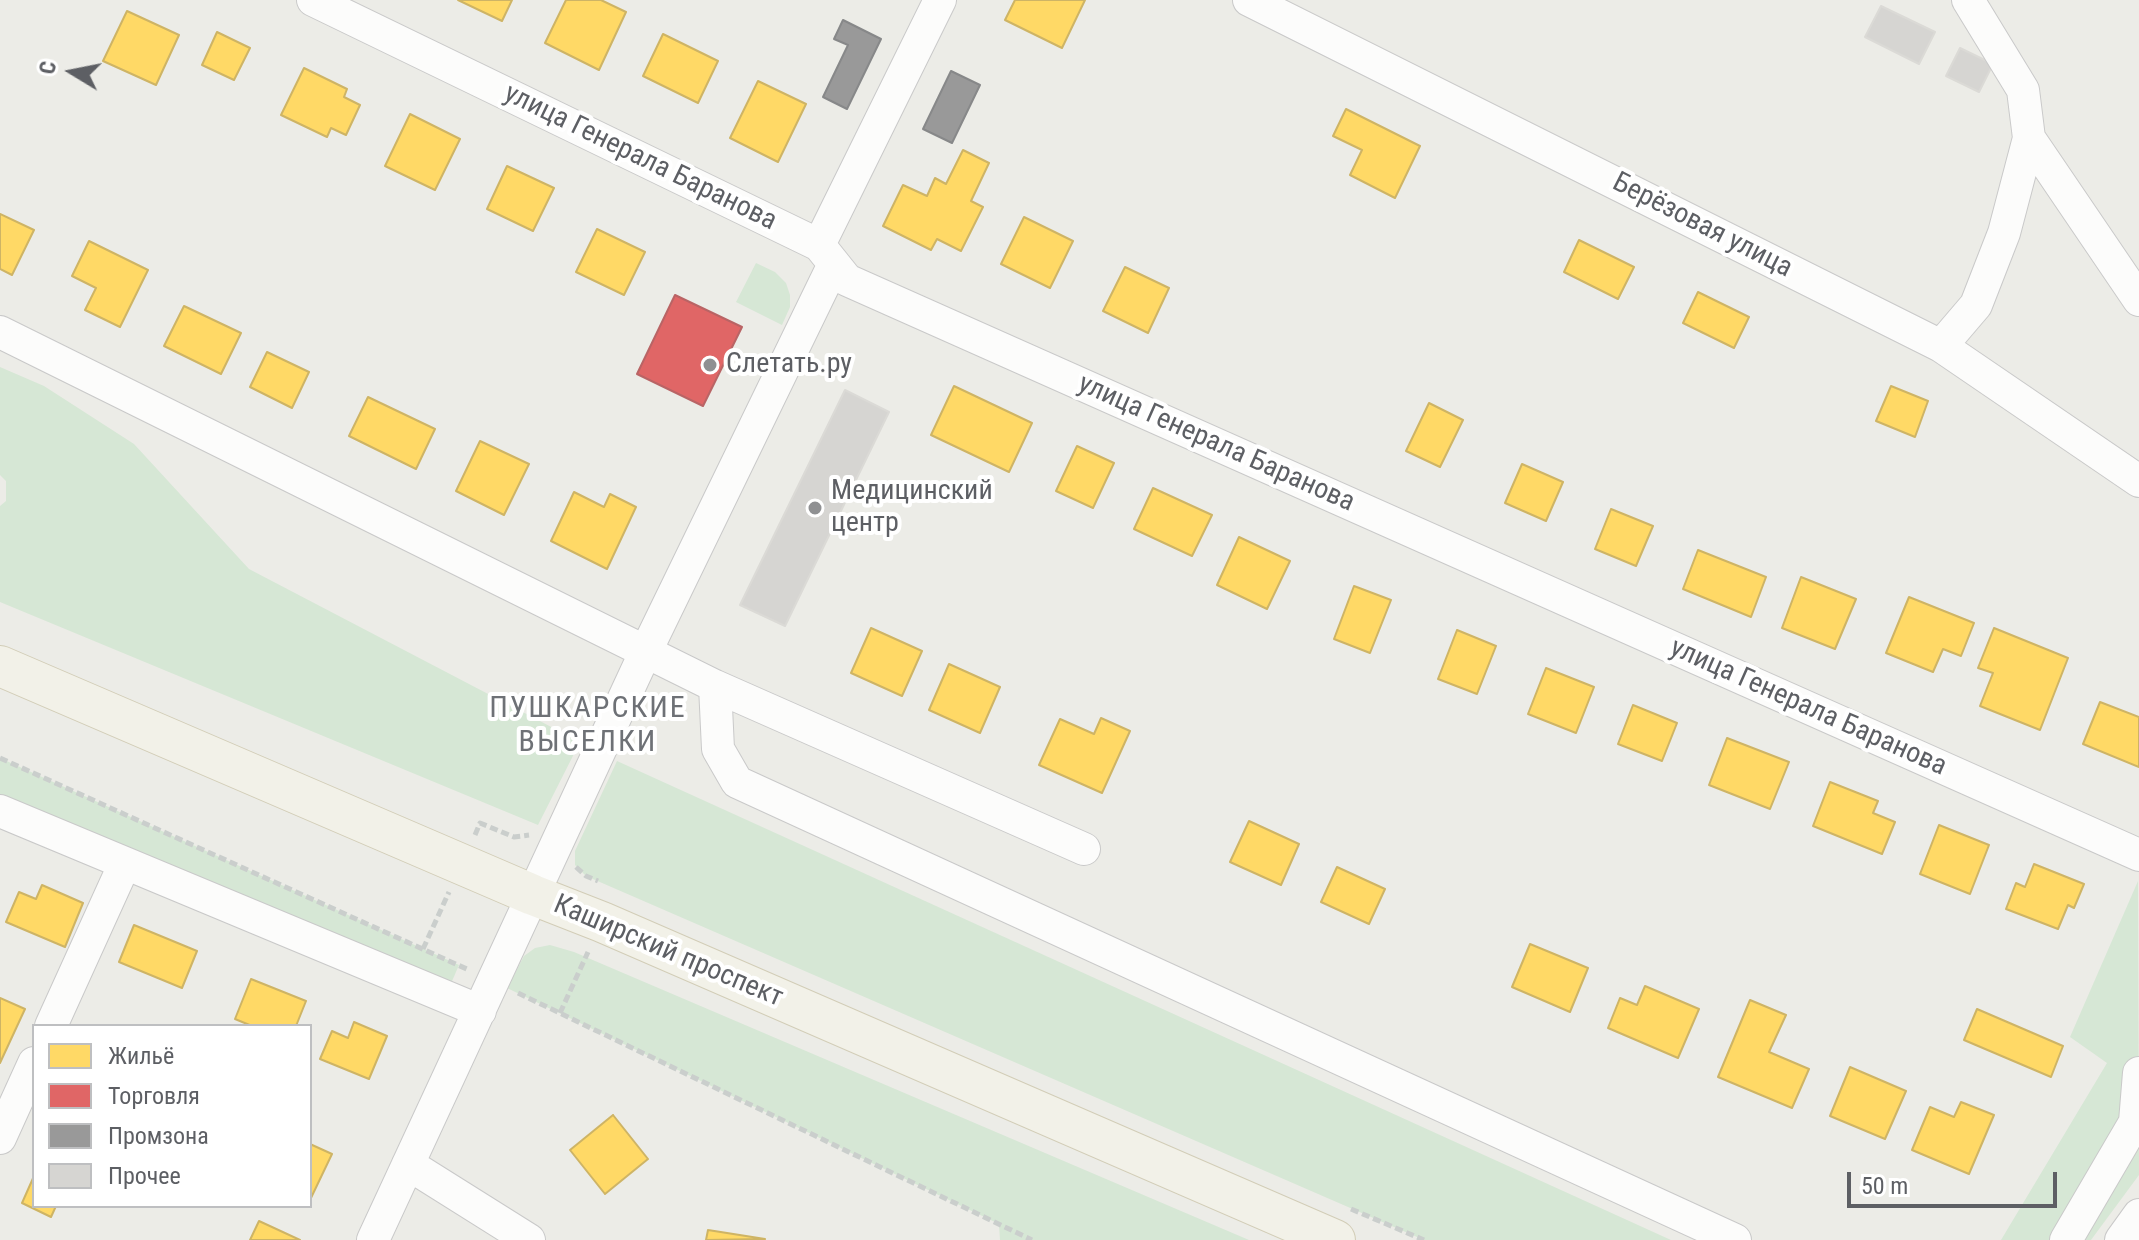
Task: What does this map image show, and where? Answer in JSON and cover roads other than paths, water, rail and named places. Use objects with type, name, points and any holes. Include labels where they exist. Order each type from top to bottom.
[{"type":"main road","name":"Каширский проспект","points":[[0,666],[1335,1240]]},
{"type":"street","name":"улица Генерала Баранова","points":[[313,0],[826,255],[847,280],[2139,855]]},
{"type":"street","points":[[373,1240],[645,653],[940,0]]},
{"type":"street","name":"Берёзовая улица","points":[[1249,0],[1941,346],[2139,481]]},
{"type":"street","points":[[1941,346],[1976,305],[2004,233],[2029,138],[2023,90],[1968,0]]},
{"type":"street","points":[[2029,138],[2139,300]]},
{"type":"street","points":[[0,332],[645,653],[1084,849]]},
{"type":"street","points":[[715,686],[718,749],[737,782],[1735,1240]]},
{"type":"street","points":[[0,811],[480,1011]]},
{"type":"street","points":[[52,1024],[125,863]]},
{"type":"street","points":[[0,1138],[32,1067]]},
{"type":"street","points":[[2066,1240],[2135,1122],[2139,1073]]},
{"type":"street","points":[[408,1164],[529,1240]]},
{"type":"street","points":[[2121,1240],[2139,1215]]},
{"type":"place","name":"Слетать.ру","points":[[710,365]]},
{"type":"place","name":"Медицинский центр","points":[[815,508]]},
{"type":"district","name":"ПУШКАРСКИЕ ВЫСЕЛКИ","points":[[588,726]]}]
